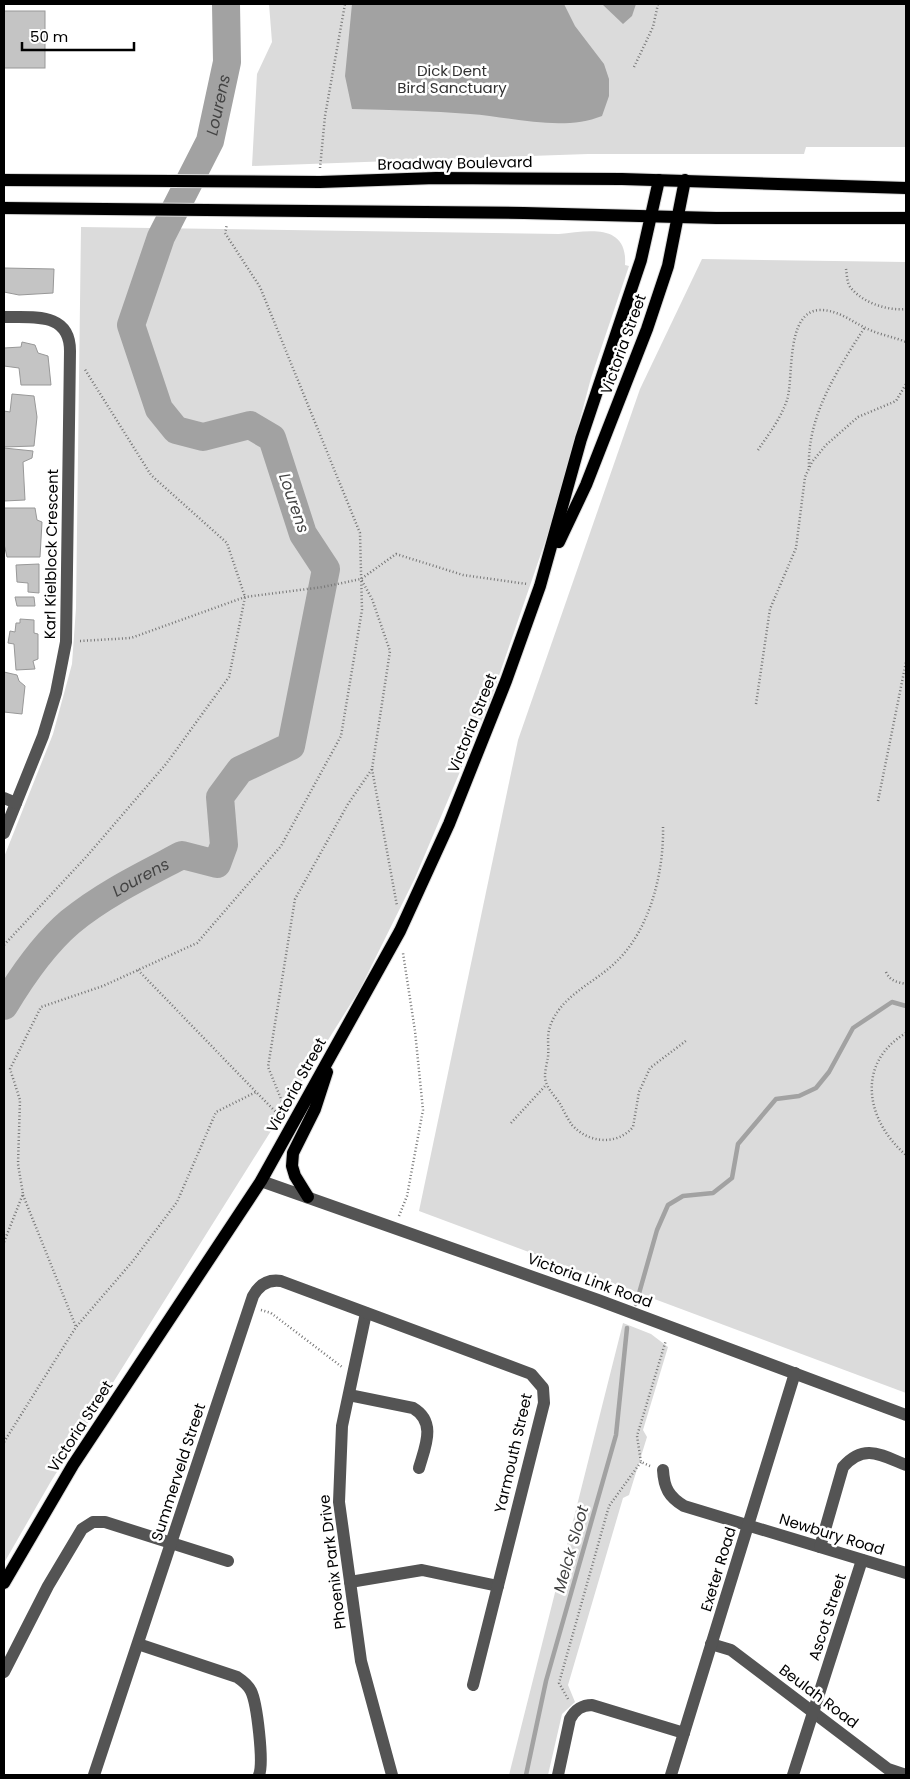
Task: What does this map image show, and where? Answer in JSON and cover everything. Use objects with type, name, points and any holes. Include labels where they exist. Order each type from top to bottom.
[{"type":"main road","name":"Broadway Boulevard","points":[[4,180],[178,182],[320,182],[436,178],[685,180],[906,188]]},
{"type":"main road","name":"Victoria Street","points":[[547,567],[580,439],[641,260],[659,180]]},
{"type":"main road","name":"Victoria Street","points":[[4,1583],[73,1465],[261,1180],[400,931],[449,824],[506,681],[547,567],[586,486],[644,337],[668,266],[685,180]]},
{"type":"main road","points":[[4,208],[678,217],[906,218]]},
{"type":"main road","points":[[308,1197],[294,1171],[293,1153],[325,1086],[329,1060]]},
{"type":"street","name":"Karl Kielblock Crescent","points":[[4,318],[51,320],[64,330],[70,344],[66,642],[56,693],[43,736],[4,833]]},
{"type":"street","points":[[4,798],[16,803]]},
{"type":"street","name":"Victoria Link Road","points":[[261,1180],[670,1327],[906,1415]]},
{"type":"street","name":"Summerveld Street","points":[[94,1775],[250,1307],[260,1286],[275,1280],[366,1313]]},
{"type":"street","name":"Phoenix Park Drive","points":[[366,1313],[342,1426],[339,1485],[341,1519],[361,1661],[392,1775]]},
{"type":"street","name":"Yarmouth Street","points":[[366,1313],[531,1374],[543,1388],[544,1403],[473,1685]]},
{"type":"street","name":"Exeter Road","points":[[671,1775],[795,1373]]},
{"type":"street","points":[[349,1396],[413,1408],[420,1412],[427,1422],[428,1431],[419,1468]]},
{"type":"street","points":[[820,1547],[843,1467],[851,1458],[861,1452],[876,1453],[906,1465]]},
{"type":"street","name":"Newbury Road","points":[[663,1470],[664,1484],[671,1498],[684,1506],[906,1573]]},
{"type":"street","points":[[4,1672],[48,1586],[85,1526],[99,1521],[228,1561]]},
{"type":"street","name":"Ascot Street","points":[[793,1775],[862,1560]]},
{"type":"street","points":[[350,1582],[422,1570],[498,1586]]},
{"type":"street","points":[[138,1644],[238,1677],[246,1684],[254,1697],[262,1763],[259,1775]]},
{"type":"street","name":"Beulah Road","points":[[711,1644],[731,1650],[888,1769],[906,1775]]},
{"type":"street","points":[[558,1775],[570,1719],[575,1711],[582,1707],[592,1705],[684,1733]]},
{"type":"path","points":[[320,182],[324,116],[345,4]]},
{"type":"path","points":[[634,67],[653,27],[658,4]]},
{"type":"path","points":[[76,1326],[23,1194],[18,1164],[20,1100],[10,1069],[41,1007],[103,986],[196,943],[281,846],[341,736],[362,610],[360,533],[260,287],[225,233],[230,210]]},
{"type":"path","points":[[846,269],[850,287],[863,299],[897,310],[906,309]]},
{"type":"path","points":[[758,450],[781,415],[787,399],[794,339],[798,328],[807,315],[819,310],[840,314],[865,327],[906,342]]},
{"type":"path","points":[[809,469],[808,456],[818,414],[838,370],[865,327]]},
{"type":"path","points":[[4,945],[87,856],[166,764],[229,677],[245,596],[227,543],[151,474],[89,375],[70,351]]},
{"type":"path","points":[[756,704],[770,609],[796,548],[805,478],[809,469],[826,444],[842,429],[871,409],[896,401],[906,384]]},
{"type":"path","points":[[66,642],[130,638],[245,596],[323,587],[361,579],[396,554],[463,575],[540,586]]},
{"type":"path","points":[[361,579],[372,599],[390,651],[372,769],[397,908]]},
{"type":"path","points":[[878,801],[906,662]]},
{"type":"path","points":[[292,1127],[268,1067],[294,899],[348,804],[372,769]]},
{"type":"path","points":[[663,827],[664,848],[649,906],[641,928],[617,962],[560,1007],[549,1032],[545,1076],[546,1085],[572,1125],[581,1133],[592,1138],[606,1140],[617,1138],[633,1127],[639,1092],[650,1068],[687,1040]]},
{"type":"path","points":[[394,1227],[407,1196],[423,1110],[415,1031],[400,931]]},
{"type":"path","points":[[138,970],[292,1127]]},
{"type":"path","points":[[886,972],[889,978],[894,981],[906,984]]},
{"type":"path","points":[[906,1032],[882,1051],[874,1072],[873,1089],[877,1117],[882,1128],[906,1155]]},
{"type":"path","points":[[511,1123],[546,1085]]},
{"type":"path","points":[[4,1442],[76,1326],[132,1262],[177,1202],[216,1112],[256,1092]]},
{"type":"path","points":[[4,1242],[23,1194]]},
{"type":"path","points":[[250,1307],[271,1313],[353,1376]]},
{"type":"path","points":[[575,1711],[559,1683],[609,1506],[641,1462],[637,1436],[670,1327]]},
{"type":"path","points":[[641,1462],[663,1470]]},
{"type":"green space","name":"Dick Dent Bird Sanctuary","points":[[269,4],[906,4],[906,147],[806,147],[804,154],[588,154],[252,166],[257,74],[272,42]]},
{"type":"green space","points":[[81,227],[559,234],[593,231],[604,232],[620,242],[624,251],[625,265],[629,266],[591,378],[556,510],[492,696],[415,878],[360,989],[50,1483],[4,1563],[4,857],[53,734],[72,664],[76,608]]},
{"type":"green space","points":[[702,259],[906,262],[906,1393],[419,1211],[518,740],[640,389]]},
{"type":"green space","points":[[623,1323],[651,1334],[668,1347],[643,1430],[647,1437],[629,1495],[623,1498],[568,1685],[575,1702],[562,1714],[548,1775],[509,1775]]},
{"type":"shaded area","points":[[352,4],[564,4],[575,26],[604,64],[609,79],[609,96],[602,116],[587,121],[554,123],[455,113],[352,109],[345,76]]},
{"type":"shaded area","points":[[602,4],[636,4],[632,16],[623,24]]},
{"type":"building","points":[[4,11],[45,11],[45,68],[4,68]]},
{"type":"building","points":[[4,268],[54,269],[53,293],[19,295],[4,292]]},
{"type":"building","points":[[22,342],[35,345],[38,353],[48,356],[51,385],[21,385],[19,368],[4,366],[4,348],[21,347]]},
{"type":"building","points":[[12,394],[34,396],[37,417],[34,446],[4,447],[4,411],[10,412]]},
{"type":"building","points":[[4,448],[33,451],[32,458],[23,462],[25,500],[4,501]]},
{"type":"building","points":[[4,508],[35,508],[37,520],[42,522],[40,557],[7,557],[4,544]]},
{"type":"building","points":[[39,564],[39,593],[28,592],[28,583],[17,582],[16,565]]},
{"type":"building","points":[[15,597],[34,597],[35,606],[17,606]]},
{"type":"building","points":[[20,619],[34,620],[34,633],[38,634],[38,659],[33,661],[35,669],[16,670],[14,644],[8,643],[10,631],[15,632],[16,623],[20,623]]},
{"type":"building","points":[[4,672],[17,675],[19,681],[25,686],[22,714],[4,712]]},
{"type":"waterway","name":"Lourens","points":[[4,1006],[42,951],[70,922],[96,903],[182,855],[217,864],[224,845],[220,797],[240,770],[291,746],[326,569],[303,534],[272,438],[250,425],[203,437],[176,430],[159,409],[131,325],[161,237],[210,141],[227,62],[226,4]]},
{"type":"waterway","name":"Melck Sloot","points":[[636,1304],[657,1230],[668,1205],[683,1196],[713,1193],[732,1178],[738,1144],[776,1099],[799,1096],[816,1088],[829,1072],[853,1028],[892,1002],[906,1006]]},
{"type":"waterway","name":"Melck Sloot","points":[[526,1775],[546,1681],[616,1435],[627,1328]]}]
